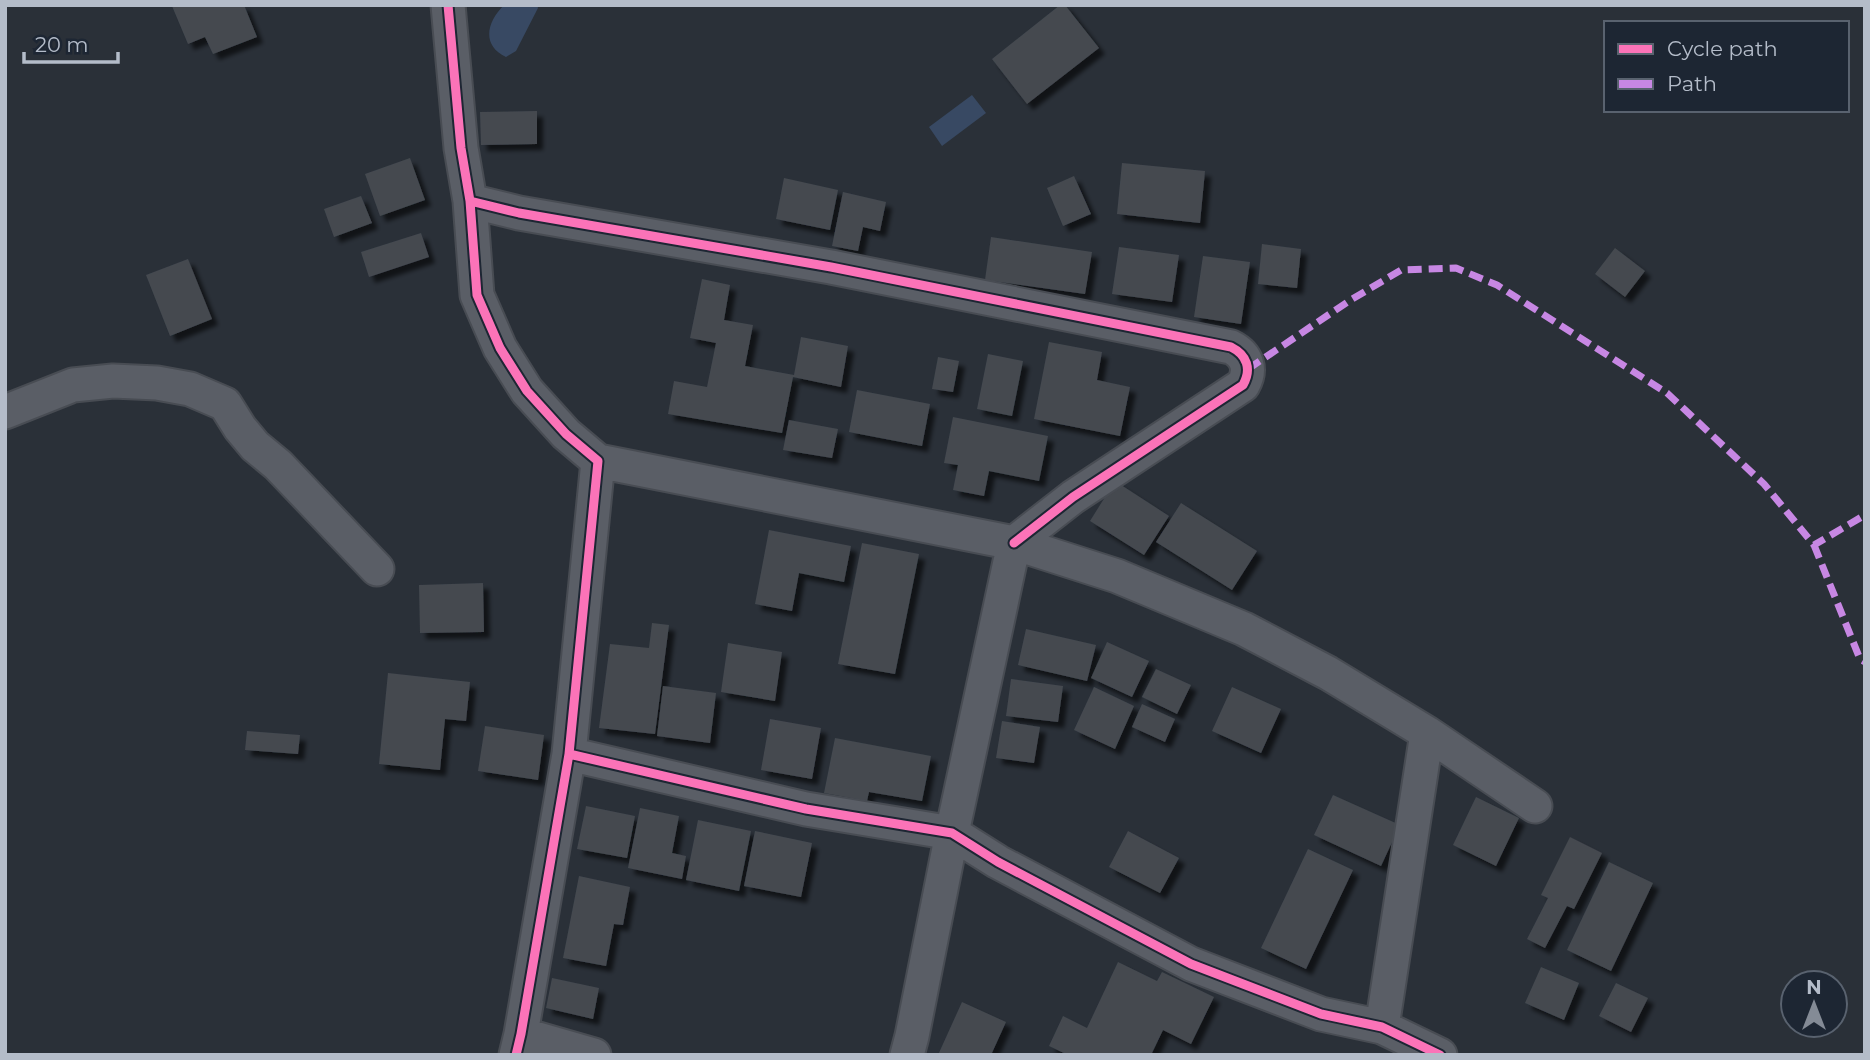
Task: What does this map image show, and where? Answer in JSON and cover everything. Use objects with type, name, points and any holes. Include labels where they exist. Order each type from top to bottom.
[{"type":"street","points":[[449,5],[461,148],[470,201],[477,296],[500,348],[527,391],[566,435],[598,461],[1014,543],[1117,576],[1244,629],[1328,673],[1427,733],[1535,806]]},
{"type":"street","points":[[470,201],[519,213],[844,270],[1231,347],[1246,359],[1248,369],[1243,385],[1073,498],[1014,543],[907,1055]]},
{"type":"street","points":[[5,412],[73,385],[113,381],[157,383],[190,389],[225,404],[255,446],[278,465],[377,569]]},
{"type":"street","points":[[594,1055],[519,1044],[569,754],[598,461]]},
{"type":"street","points":[[1382,1027],[1427,733]]},
{"type":"street","points":[[569,754],[806,809],[952,833],[998,862],[1191,964],[1321,1014],[1382,1027],[1440,1055]]},
{"type":"water","points":[[504,5],[537,5],[538,8],[516,51],[506,57],[493,46],[489,33],[494,19]]},
{"type":"water","points":[[972,95],[986,113],[942,146],[929,127]]},
{"type":"building","points":[[244,5],[257,37],[213,54],[205,37],[188,44],[172,6]]},
{"type":"building","points":[[1060,5],[1065,5],[1099,48],[1027,104],[992,59]]},
{"type":"building","points":[[537,111],[537,144],[481,145],[480,112]]},
{"type":"building","points":[[410,158],[425,200],[380,216],[365,174]]},
{"type":"building","points":[[1122,163],[1205,171],[1200,223],[1117,214]]},
{"type":"building","points":[[1074,176],[1091,214],[1063,226],[1047,188]]},
{"type":"building","points":[[784,178],[838,190],[830,230],[776,219]]},
{"type":"building","points":[[843,192],[886,202],[880,231],[863,227],[858,251],[832,246]]},
{"type":"building","points":[[361,196],[372,223],[334,237],[324,209]]},
{"type":"building","points":[[421,233],[429,257],[369,277],[361,252]]},
{"type":"building","points":[[991,237],[1092,252],[1085,294],[985,280]]},
{"type":"building","points":[[1262,244],[1301,249],[1297,288],[1258,284]]},
{"type":"building","points":[[1119,247],[1179,255],[1172,302],[1112,294]]},
{"type":"building","points":[[1615,248],[1645,271],[1625,297],[1595,274]]},
{"type":"building","points":[[1203,256],[1250,262],[1241,324],[1194,317]]},
{"type":"building","points":[[188,259],[212,319],[170,336],[146,275]]},
{"type":"building","points":[[702,279],[730,285],[724,320],[753,325],[745,366],[794,375],[801,337],[848,346],[841,387],[793,377],[782,433],[668,414],[674,381],[707,387],[716,343],[690,338]]},
{"type":"building","points":[[1049,342],[1102,352],[1097,380],[1130,387],[1120,436],[1034,419]]},
{"type":"building","points":[[988,354],[1023,361],[1012,416],[977,409]]},
{"type":"building","points":[[938,357],[959,361],[953,392],[932,389]]},
{"type":"building","points":[[857,390],[930,404],[922,446],[849,432]]},
{"type":"building","points":[[953,417],[1048,436],[1039,481],[989,471],[984,496],[953,490],[958,465],[944,463]]},
{"type":"building","points":[[789,420],[838,429],[832,458],[783,450]]},
{"type":"building","points":[[1115,481],[1169,516],[1144,555],[1090,521]]},
{"type":"building","points":[[1181,503],[1257,551],[1232,590],[1156,542]]},
{"type":"building","points":[[769,530],[851,546],[844,582],[799,573],[792,611],[755,604]]},
{"type":"building","points":[[862,543],[919,554],[895,674],[838,664]]},
{"type":"building","points":[[483,583],[484,632],[420,633],[419,585]]},
{"type":"building","points":[[652,623],[669,625],[655,734],[599,728],[610,644],[649,648]]},
{"type":"building","points":[[1026,629],[1096,645],[1087,681],[1018,665]]},
{"type":"building","points":[[1107,642],[1149,661],[1132,697],[1091,678]]},
{"type":"building","points":[[728,643],[782,652],[775,701],[721,692]]},
{"type":"building","points":[[1156,669],[1191,685],[1177,714],[1142,697]]},
{"type":"building","points":[[388,673],[470,682],[466,721],[445,719],[440,770],[379,764]]},
{"type":"building","points":[[1011,679],[1063,686],[1058,722],[1006,716]]},
{"type":"building","points":[[663,686],[716,693],[710,743],[657,736]]},
{"type":"building","points":[[1094,687],[1134,706],[1115,749],[1074,730]]},
{"type":"building","points":[[1232,687],[1281,709],[1261,753],[1212,731]]},
{"type":"building","points":[[1142,704],[1175,719],[1165,742],[1132,727]]},
{"type":"building","points":[[770,719],[821,728],[812,779],[761,770]]},
{"type":"building","points":[[1002,721],[1040,727],[1034,763],[996,758]]},
{"type":"building","points":[[485,726],[544,735],[538,780],[478,771]]},
{"type":"building","points":[[247,731],[300,735],[298,754],[245,750]]},
{"type":"building","points":[[835,738],[931,756],[922,801],[869,792],[867,801],[824,793]]},
{"type":"building","points":[[1333,795],[1400,825],[1381,866],[1314,835]]},
{"type":"building","points":[[1476,797],[1519,818],[1496,866],[1453,845]]},
{"type":"building","points":[[586,806],[635,816],[627,858],[577,849]]},
{"type":"building","points":[[640,808],[679,816],[672,853],[686,856],[682,879],[628,868]]},
{"type":"building","points":[[698,820],[751,831],[739,891],[686,880]]},
{"type":"building","points":[[755,831],[812,843],[801,897],[744,886]]},
{"type":"building","points":[[1128,831],[1179,858],[1160,893],[1109,867]]},
{"type":"building","points":[[1570,837],[1602,853],[1574,909],[1567,906],[1545,948],[1527,939],[1548,898],[1541,895]]},
{"type":"building","points":[[1308,849],[1353,870],[1306,969],[1261,948]]},
{"type":"building","points":[[1609,862],[1653,883],[1611,971],[1567,950]]},
{"type":"building","points":[[579,876],[630,887],[623,925],[614,924],[606,966],[563,958]]},
{"type":"building","points":[[1118,962],[1157,981],[1162,972],[1214,997],[1191,1044],[1163,1030],[1151,1055],[1068,1055],[1049,1046],[1063,1016],[1087,1028]]},
{"type":"building","points":[[1541,967],[1579,983],[1564,1020],[1525,1003]]},
{"type":"building","points":[[552,978],[599,988],[593,1019],[546,1008]]},
{"type":"building","points":[[1616,983],[1648,998],[1631,1032],[1599,1016]]},
{"type":"building","points":[[962,1002],[1006,1022],[991,1055],[938,1055]]},
{"type":"marked path","points":[[1248,369],[1349,301],[1401,270],[1456,268],[1497,285],[1667,393],[1764,484],[1814,545],[1865,515]]},
{"type":"marked path","points":[[1814,545],[1860,659],[1865,662]]},
{"type":"cycle path","points":[[448,5],[461,148],[470,201],[477,295],[500,348],[527,391],[566,434],[598,461],[569,754],[516,1055]]},
{"type":"cycle path","points":[[470,201],[519,213],[831,267],[1231,347],[1241,354],[1247,368],[1243,385],[1073,497],[1014,543]]},
{"type":"cycle path","points":[[569,754],[806,809],[952,833],[998,862],[1191,964],[1321,1014],[1382,1027],[1440,1055]]}]
